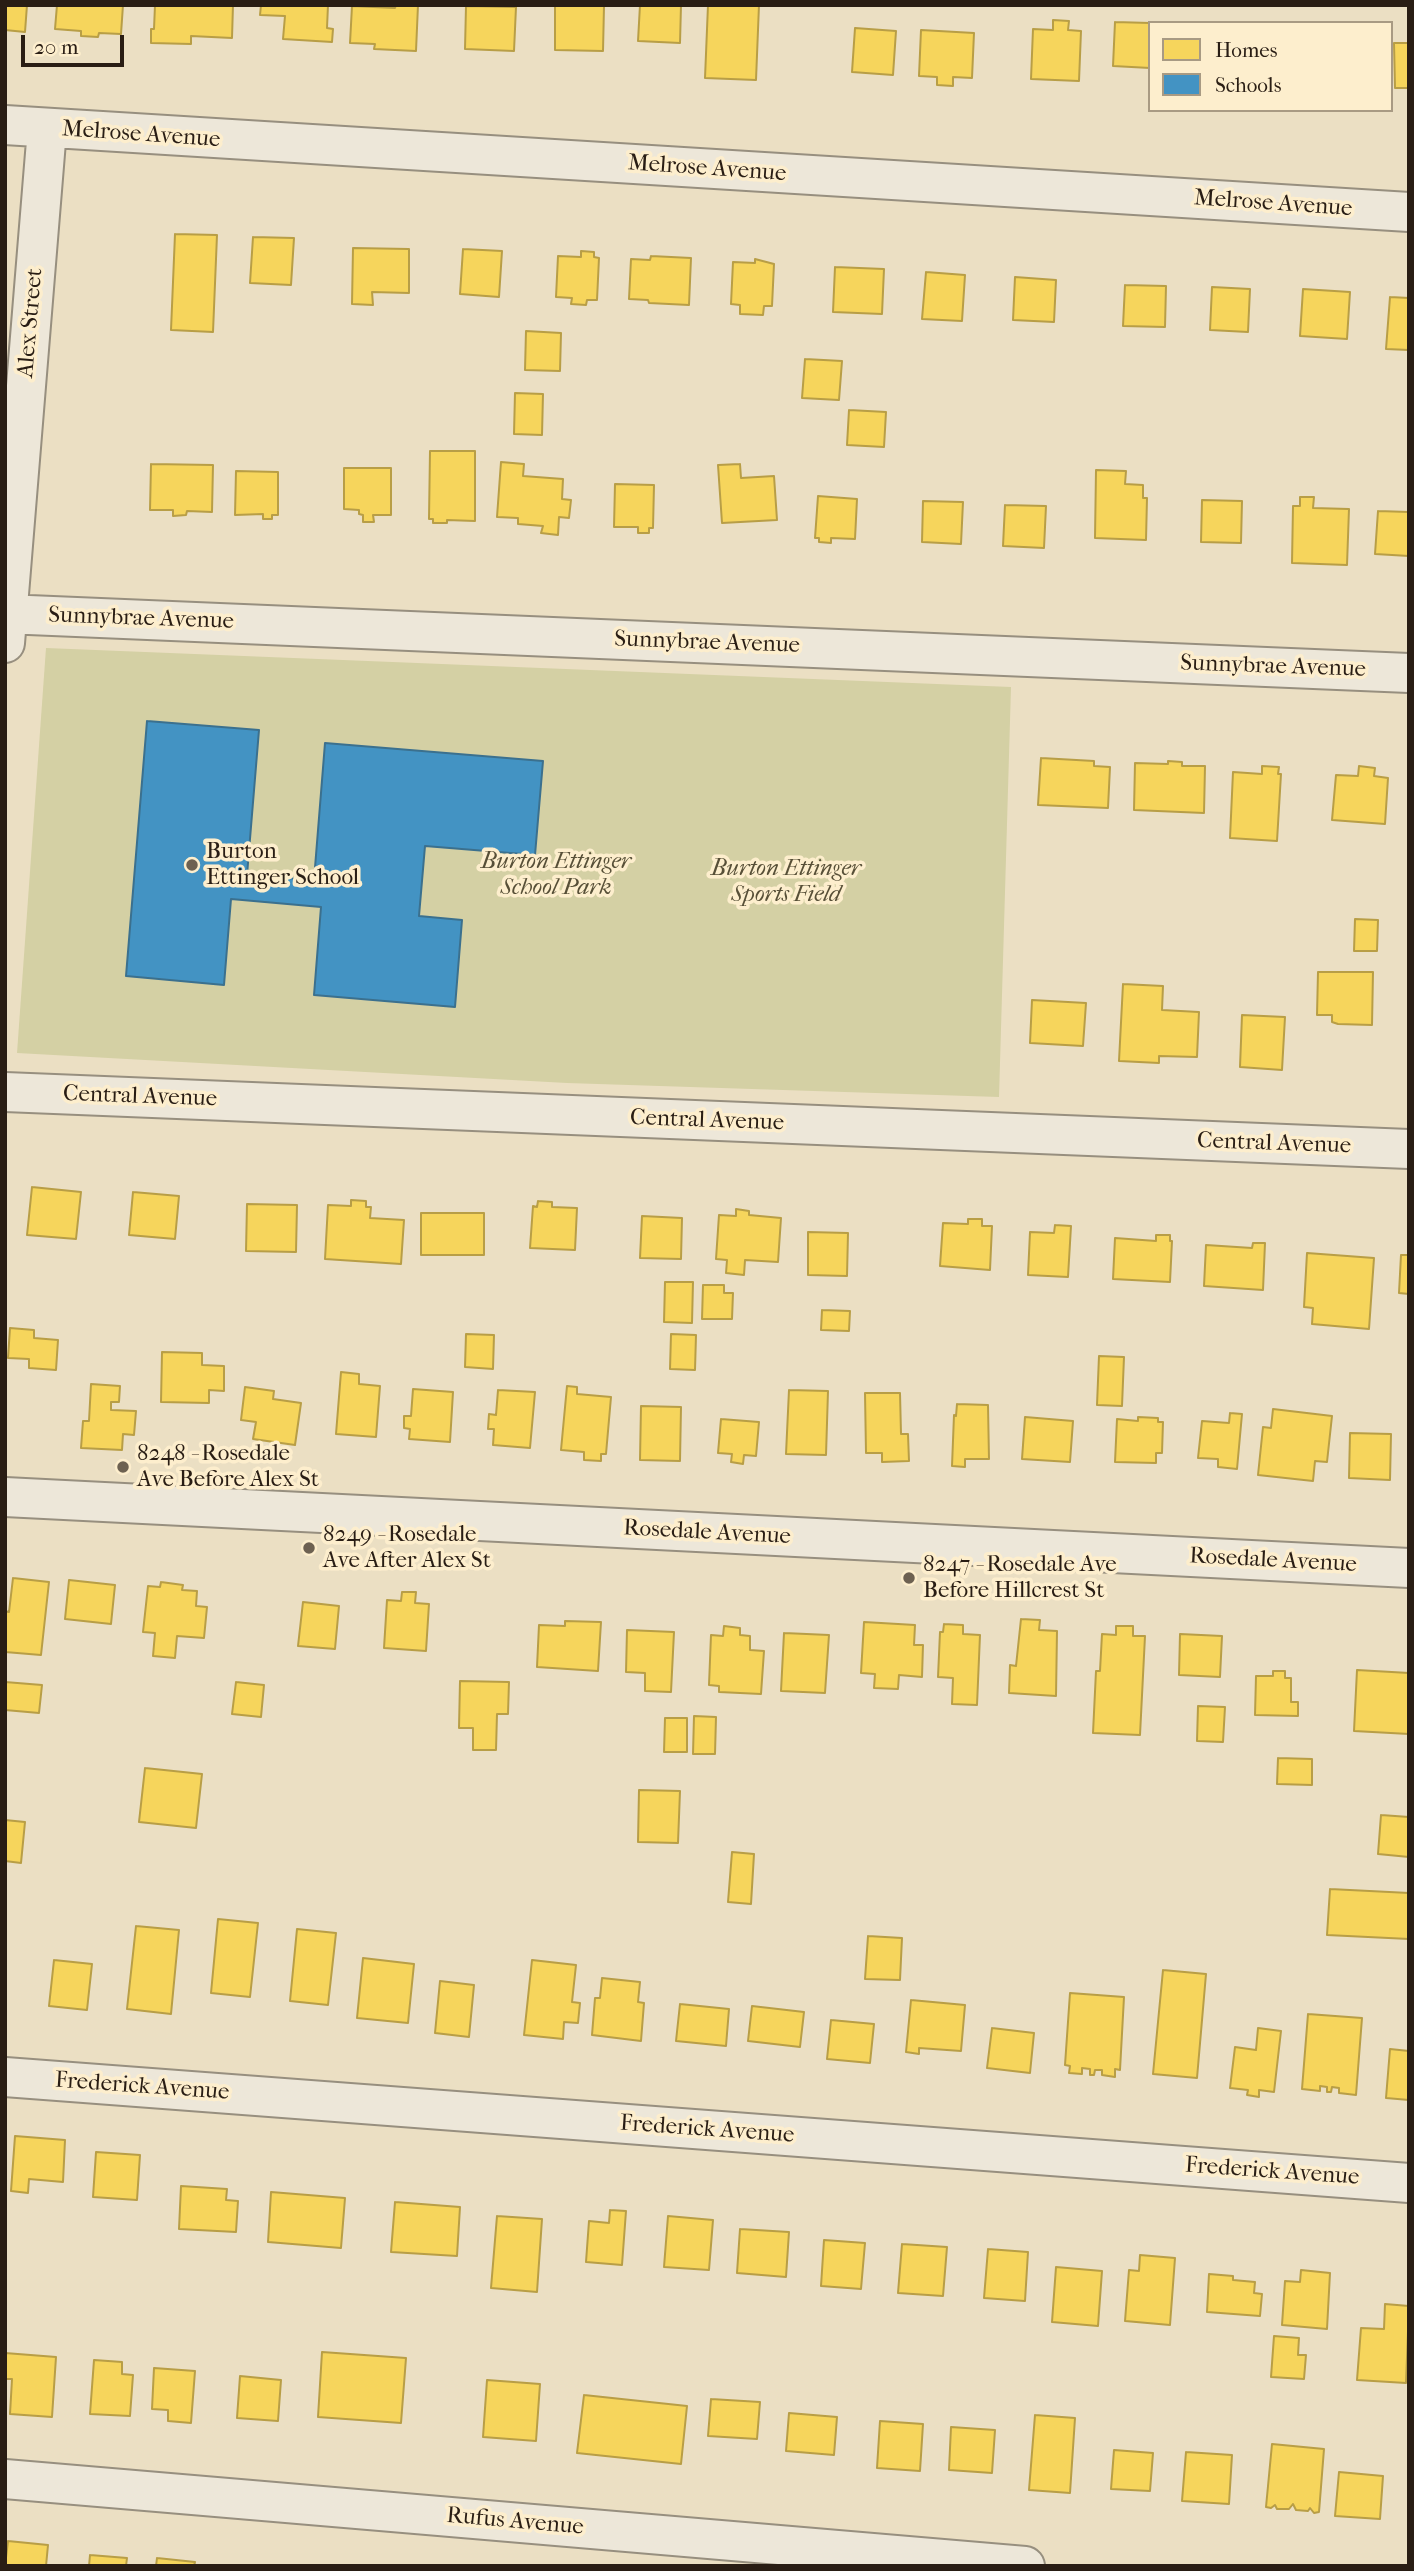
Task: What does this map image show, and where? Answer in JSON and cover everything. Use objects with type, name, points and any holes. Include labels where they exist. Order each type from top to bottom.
[{"type":"street","name":"Melrose Avenue","points":[[5,125],[1409,212]]},
{"type":"street","name":"Alex Street","points":[[6,623],[47,129]]},
{"type":"street","name":"Sunnybrae Avenue","points":[[6,623],[1409,673]]},
{"type":"street","name":"Central Avenue","points":[[5,1092],[1409,1149]]},
{"type":"street","name":"Rosedale Avenue","points":[[5,1497],[1409,1568]]},
{"type":"street","name":"Frederick Avenue","points":[[5,2077],[1409,2183]]},
{"type":"street","name":"Rufus Avenue","points":[[5,2479],[1026,2566]]},
{"type":"green space","name":"Burton Ettinger School Park","points":[[46,648],[1011,687],[999,1097],[567,1083],[17,1053]]},
{"type":"building: Homes","points":[[5,5],[27,5],[25,32],[5,30]]},
{"type":"building: Homes","points":[[57,5],[123,5],[121,34],[81,36],[81,31],[55,29]]},
{"type":"building: Homes","points":[[155,5],[233,5],[232,38],[191,36],[191,44],[151,43]]},
{"type":"building: Homes","points":[[261,5],[328,5],[327,28],[333,29],[332,42],[283,39],[285,16],[260,15]]},
{"type":"building: Homes","points":[[396,5],[418,5],[416,51],[374,49],[375,44],[350,43],[352,6],[395,8]]},
{"type":"building: Homes","points":[[555,5],[604,6],[603,51],[555,50]]},
{"type":"building: Homes","points":[[640,5],[681,5],[680,43],[638,41]]},
{"type":"building: Homes","points":[[708,5],[759,5],[756,80],[705,78]]},
{"type":"building: Homes","points":[[466,6],[516,7],[514,51],[465,49]]},
{"type":"building: Homes","points":[[1053,20],[1069,21],[1068,30],[1081,31],[1079,81],[1031,79],[1033,29],[1053,30]]},
{"type":"building: Homes","points":[[1115,22],[1148,23],[1148,68],[1113,66]]},
{"type":"building: Homes","points":[[855,28],[896,31],[893,75],[852,72]]},
{"type":"building: Homes","points":[[921,30],[974,33],[972,78],[953,77],[953,86],[937,85],[937,77],[919,76]]},
{"type":"building: Homes","points":[[1394,43],[1409,43],[1409,88],[1395,88]]},
{"type":"building: Homes","points":[[175,234],[217,235],[213,332],[171,330]]},
{"type":"building: Homes","points":[[253,237],[294,238],[291,285],[250,283]]},
{"type":"building: Homes","points":[[353,248],[409,249],[409,293],[372,292],[373,305],[352,304]]},
{"type":"building: Homes","points":[[463,249],[502,251],[499,297],[460,294]]},
{"type":"building: Homes","points":[[581,251],[594,252],[594,257],[599,258],[597,300],[587,300],[586,305],[571,304],[572,298],[556,297],[558,256],[581,257]]},
{"type":"building: Homes","points":[[651,256],[691,258],[689,305],[629,299],[631,259],[650,260]]},
{"type":"building: Homes","points":[[755,259],[774,264],[772,306],[764,306],[763,315],[740,314],[740,305],[731,304],[733,262],[755,263]]},
{"type":"building: Homes","points":[[835,267],[884,269],[882,314],[833,312]]},
{"type":"building: Homes","points":[[926,272],[965,275],[962,321],[922,319]]},
{"type":"building: Homes","points":[[1015,277],[1056,280],[1054,322],[1013,320]]},
{"type":"building: Homes","points":[[1125,285],[1166,286],[1165,327],[1123,326]]},
{"type":"building: Homes","points":[[1212,287],[1250,289],[1248,332],[1210,330]]},
{"type":"building: Homes","points":[[1303,289],[1350,292],[1347,339],[1300,336]]},
{"type":"building: Homes","points":[[1390,297],[1409,298],[1409,350],[1386,349]]},
{"type":"building: Homes","points":[[526,331],[561,333],[560,371],[525,370]]},
{"type":"building: Homes","points":[[805,359],[842,361],[839,400],[802,398]]},
{"type":"building: Homes","points":[[515,393],[543,394],[542,435],[514,434]]},
{"type":"building: Homes","points":[[849,410],[886,412],[884,447],[847,445]]},
{"type":"building: Homes","points":[[430,451],[475,451],[475,521],[447,520],[447,523],[433,523],[433,519],[429,519]]},
{"type":"building: Homes","points":[[501,462],[524,464],[523,476],[563,479],[562,499],[571,500],[569,518],[559,517],[558,535],[541,533],[543,526],[518,524],[518,518],[497,517]]},
{"type":"building: Homes","points":[[151,464],[213,465],[212,512],[187,511],[186,515],[173,516],[173,510],[150,510]]},
{"type":"building: Homes","points":[[740,464],[741,478],[774,476],[777,520],[722,523],[718,465]]},
{"type":"building: Homes","points":[[344,468],[391,468],[391,515],[373,515],[374,522],[363,522],[363,515],[359,514],[359,510],[344,509]]},
{"type":"building: Homes","points":[[1096,470],[1126,471],[1125,484],[1143,485],[1143,498],[1147,498],[1146,540],[1095,538]]},
{"type":"building: Homes","points":[[236,471],[278,472],[278,515],[272,515],[272,519],[263,519],[263,514],[235,515]]},
{"type":"building: Homes","points":[[615,484],[654,485],[653,528],[649,528],[649,533],[638,533],[638,527],[614,527]]},
{"type":"building: Homes","points":[[818,496],[857,499],[855,539],[831,538],[831,543],[819,542],[819,538],[815,538]]},
{"type":"building: Homes","points":[[1300,497],[1314,497],[1313,508],[1349,509],[1347,565],[1292,563],[1293,506],[1300,506]]},
{"type":"building: Homes","points":[[1202,500],[1242,501],[1241,543],[1201,542]]},
{"type":"building: Homes","points":[[923,501],[963,502],[961,544],[922,542]]},
{"type":"building: Homes","points":[[1005,505],[1046,506],[1044,548],[1003,546]]},
{"type":"building: Homes","points":[[1378,511],[1409,512],[1409,556],[1375,554]]},
{"type":"building: Homes","points":[[1041,758],[1094,761],[1094,766],[1110,767],[1108,808],[1038,805]]},
{"type":"building: Homes","points":[[1168,761],[1182,762],[1182,766],[1205,766],[1204,813],[1134,810],[1135,763],[1168,764]]},
{"type":"building: Homes","points":[[1262,766],[1279,767],[1278,774],[1281,774],[1277,841],[1230,838],[1233,772],[1262,774]]},
{"type":"building: Homes","points":[[1359,766],[1375,768],[1374,776],[1388,778],[1385,824],[1332,820],[1336,775],[1358,776]]},
{"type":"building: Homes","points":[[1355,919],[1378,920],[1377,951],[1354,951]]},
{"type":"building: Homes","points":[[1318,972],[1373,972],[1372,1025],[1338,1024],[1332,1022],[1332,1015],[1317,1015]]},
{"type":"building: Homes","points":[[1123,984],[1163,986],[1162,1010],[1199,1012],[1197,1057],[1159,1056],[1159,1063],[1119,1061]]},
{"type":"building: Homes","points":[[1032,1000],[1086,1003],[1083,1046],[1030,1043]]},
{"type":"building: Homes","points":[[1242,1015],[1285,1017],[1282,1070],[1240,1067]]},
{"type":"building: Homes","points":[[32,1187],[81,1192],[76,1239],[27,1235]]},
{"type":"building: Homes","points":[[133,1192],[179,1196],[175,1239],[129,1235]]},
{"type":"building: Homes","points":[[351,1200],[366,1201],[366,1207],[371,1207],[370,1218],[404,1220],[401,1264],[325,1259],[328,1205],[351,1206]]},
{"type":"building: Homes","points":[[538,1201],[552,1202],[552,1207],[577,1208],[575,1250],[530,1248],[533,1206],[537,1207]]},
{"type":"building: Homes","points":[[247,1204],[297,1205],[296,1252],[246,1251]]},
{"type":"building: Homes","points":[[736,1209],[749,1211],[749,1215],[781,1218],[778,1262],[745,1260],[744,1275],[726,1273],[727,1260],[716,1259],[719,1215],[736,1216]]},
{"type":"building: Homes","points":[[421,1213],[484,1213],[484,1255],[421,1255]]},
{"type":"building: Homes","points":[[642,1216],[682,1218],[681,1259],[640,1258]]},
{"type":"building: Homes","points":[[968,1219],[982,1219],[982,1226],[992,1226],[990,1270],[940,1266],[943,1223],[968,1224]]},
{"type":"building: Homes","points":[[1055,1225],[1071,1226],[1068,1277],[1028,1275],[1030,1232],[1054,1233]]},
{"type":"building: Homes","points":[[808,1232],[848,1233],[847,1276],[808,1275]]},
{"type":"building: Homes","points":[[1156,1235],[1170,1235],[1172,1241],[1170,1282],[1113,1279],[1115,1238],[1156,1241]]},
{"type":"building: Homes","points":[[1253,1243],[1265,1243],[1263,1290],[1204,1286],[1206,1245],[1252,1248]]},
{"type":"building: Homes","points":[[1307,1253],[1374,1258],[1369,1329],[1312,1324],[1313,1308],[1304,1307]]},
{"type":"building: Homes","points":[[1401,1255],[1409,1255],[1409,1294],[1399,1293]]},
{"type":"building: Homes","points":[[665,1282],[693,1282],[692,1323],[664,1322]]},
{"type":"building: Homes","points":[[703,1285],[724,1285],[724,1293],[733,1293],[732,1319],[702,1319]]},
{"type":"building: Homes","points":[[822,1310],[850,1311],[849,1331],[821,1330]]},
{"type":"building: Homes","points":[[10,1328],[34,1330],[34,1338],[58,1340],[56,1370],[29,1368],[29,1359],[8,1358]]},
{"type":"building: Homes","points":[[466,1334],[494,1335],[493,1369],[465,1367]]},
{"type":"building: Homes","points":[[671,1334],[696,1335],[695,1370],[670,1369]]},
{"type":"building: Homes","points":[[162,1352],[202,1353],[202,1365],[224,1366],[224,1391],[209,1390],[209,1403],[161,1402]]},
{"type":"building: Homes","points":[[1099,1356],[1124,1357],[1122,1406],[1097,1405]]},
{"type":"building: Homes","points":[[341,1372],[359,1374],[359,1384],[380,1386],[376,1437],[336,1434]]},
{"type":"building: Homes","points":[[91,1384],[120,1386],[119,1402],[111,1402],[111,1410],[136,1411],[134,1435],[123,1434],[122,1450],[81,1448],[83,1421],[89,1421]]},
{"type":"building: Homes","points":[[567,1386],[577,1387],[577,1394],[611,1397],[606,1454],[601,1454],[601,1461],[584,1460],[584,1452],[561,1450]]},
{"type":"building: Homes","points":[[245,1387],[274,1391],[273,1399],[301,1403],[295,1445],[253,1439],[256,1422],[241,1420]]},
{"type":"building: Homes","points":[[413,1389],[453,1392],[450,1442],[409,1439],[410,1429],[404,1428],[404,1416],[411,1416]]},
{"type":"building: Homes","points":[[498,1390],[535,1392],[530,1448],[493,1445],[494,1429],[488,1429],[489,1414],[496,1415]]},
{"type":"building: Homes","points":[[789,1390],[828,1391],[826,1455],[786,1454]]},
{"type":"building: Homes","points":[[865,1393],[900,1393],[901,1434],[908,1434],[909,1461],[882,1462],[882,1453],[866,1453]]},
{"type":"building: Homes","points":[[957,1404],[988,1405],[989,1459],[965,1459],[965,1467],[952,1466],[954,1415],[956,1416]]},
{"type":"building: Homes","points":[[641,1406],[681,1407],[680,1461],[640,1460]]},
{"type":"building: Homes","points":[[1273,1409],[1332,1416],[1327,1462],[1315,1461],[1313,1481],[1258,1475],[1263,1427],[1271,1428]]},
{"type":"building: Homes","points":[[1230,1413],[1242,1414],[1237,1469],[1218,1467],[1218,1459],[1198,1458],[1202,1421],[1229,1423]]},
{"type":"building: Homes","points":[[1025,1417],[1073,1421],[1070,1462],[1022,1459]]},
{"type":"building: Homes","points":[[1138,1417],[1158,1418],[1158,1422],[1163,1422],[1162,1453],[1156,1453],[1156,1463],[1115,1462],[1117,1419],[1138,1421]]},
{"type":"building: Homes","points":[[721,1419],[759,1422],[756,1456],[744,1455],[743,1464],[731,1462],[732,1454],[718,1453]]},
{"type":"building: Homes","points":[[1350,1433],[1391,1434],[1390,1480],[1349,1478]]},
{"type":"building: Homes","points":[[13,1578],[49,1582],[41,1655],[5,1652],[5,1611],[9,1612]]},
{"type":"building: Homes","points":[[69,1580],[115,1585],[111,1624],[65,1619]]},
{"type":"building: Homes","points":[[161,1582],[183,1585],[182,1590],[197,1591],[196,1606],[207,1607],[204,1638],[177,1636],[175,1658],[153,1656],[155,1633],[143,1632],[148,1586],[160,1587]]},
{"type":"building: Homes","points":[[402,1592],[416,1592],[415,1603],[429,1604],[426,1651],[384,1648],[387,1600],[401,1601]]},
{"type":"building: Homes","points":[[303,1602],[339,1606],[335,1649],[298,1646]]},
{"type":"building: Homes","points":[[1021,1619],[1040,1620],[1039,1630],[1057,1631],[1056,1696],[1009,1693],[1010,1665],[1016,1666]]},
{"type":"building: Homes","points":[[565,1621],[601,1622],[598,1671],[537,1667],[539,1625],[565,1626]]},
{"type":"building: Homes","points":[[864,1622],[915,1625],[914,1645],[923,1645],[922,1677],[899,1675],[898,1689],[874,1688],[875,1674],[861,1673]]},
{"type":"building: Homes","points":[[944,1624],[963,1625],[963,1634],[980,1635],[977,1705],[952,1704],[953,1678],[938,1677],[940,1632],[943,1632]]},
{"type":"building: Homes","points":[[724,1626],[740,1628],[740,1635],[750,1636],[750,1650],[764,1651],[761,1694],[719,1692],[719,1686],[709,1685],[711,1635],[723,1636]]},
{"type":"building: Homes","points":[[1116,1626],[1133,1626],[1133,1636],[1145,1636],[1140,1735],[1093,1733],[1096,1671],[1100,1671],[1102,1634],[1116,1635]]},
{"type":"building: Homes","points":[[627,1630],[674,1632],[671,1692],[645,1691],[645,1673],[626,1672]]},
{"type":"building: Homes","points":[[784,1633],[829,1635],[825,1693],[781,1691]]},
{"type":"building: Homes","points":[[1180,1634],[1222,1636],[1220,1677],[1179,1675]]},
{"type":"building: Homes","points":[[1357,1670],[1409,1673],[1409,1734],[1354,1731]]},
{"type":"building: Homes","points":[[1273,1671],[1285,1671],[1285,1678],[1291,1678],[1291,1702],[1298,1702],[1298,1716],[1255,1715],[1256,1676],[1273,1676]]},
{"type":"building: Homes","points":[[460,1681],[509,1682],[508,1714],[497,1714],[496,1750],[473,1750],[473,1728],[459,1728]]},
{"type":"building: Homes","points":[[5,1682],[42,1685],[39,1713],[5,1710]]},
{"type":"building: Homes","points":[[236,1682],[264,1685],[261,1717],[232,1714]]},
{"type":"building: Homes","points":[[1198,1706],[1225,1707],[1223,1742],[1197,1741]]},
{"type":"building: Homes","points":[[694,1716],[716,1717],[715,1754],[693,1754]]},
{"type":"building: Homes","points":[[665,1718],[687,1718],[687,1752],[664,1752]]},
{"type":"building: Homes","points":[[1278,1758],[1312,1759],[1312,1785],[1277,1784]]},
{"type":"building: Homes","points":[[145,1768],[202,1774],[196,1828],[139,1822]]},
{"type":"building: Homes","points":[[639,1790],[680,1791],[678,1843],[638,1842]]},
{"type":"building: Homes","points":[[1381,1815],[1409,1817],[1409,1857],[1378,1854]]},
{"type":"building: Homes","points":[[5,1820],[25,1822],[21,1863],[5,1861]]},
{"type":"building: Homes","points":[[732,1852],[754,1854],[751,1904],[728,1902]]},
{"type":"building: Homes","points":[[1330,1889],[1409,1893],[1409,1939],[1327,1935]]},
{"type":"building: Homes","points":[[218,1919],[258,1923],[250,1997],[211,1993]]},
{"type":"building: Homes","points":[[136,1926],[179,1930],[171,2014],[127,2009]]},
{"type":"building: Homes","points":[[297,1929],[336,1933],[328,2005],[290,2001]]},
{"type":"building: Homes","points":[[868,1936],[902,1938],[900,1980],[865,1979]]},
{"type":"building: Homes","points":[[363,1958],[414,1964],[408,2023],[357,2018]]},
{"type":"building: Homes","points":[[54,1960],[92,1964],[87,2010],[49,2006]]},
{"type":"building: Homes","points":[[532,1960],[576,1965],[572,2002],[580,2003],[578,2023],[564,2022],[563,2039],[524,2035]]},
{"type":"building: Homes","points":[[1163,1970],[1206,1974],[1197,2078],[1153,2074]]},
{"type":"building: Homes","points":[[602,1978],[640,1982],[638,2002],[644,2003],[641,2041],[592,2035],[595,1998],[600,1998]]},
{"type":"building: Homes","points":[[440,1981],[474,1985],[469,2037],[435,2033]]},
{"type":"building: Homes","points":[[1070,1993],[1124,1997],[1120,2070],[1115,2069],[1115,2077],[1102,2075],[1102,2070],[1095,2070],[1094,2075],[1090,2075],[1090,2069],[1082,2068],[1082,2074],[1069,2073],[1070,2066],[1065,2065]]},
{"type":"building: Homes","points":[[911,2000],[965,2005],[961,2051],[919,2048],[919,2054],[906,2052]]},
{"type":"building: Homes","points":[[680,2004],[729,2009],[726,2046],[676,2041]]},
{"type":"building: Homes","points":[[752,2006],[804,2012],[800,2047],[748,2041]]},
{"type":"building: Homes","points":[[1308,2014],[1362,2018],[1356,2095],[1339,2093],[1339,2088],[1332,2087],[1331,2092],[1327,2092],[1327,2087],[1320,2086],[1320,2091],[1302,2089]]},
{"type":"building: Homes","points":[[831,2020],[874,2024],[870,2063],[827,2059]]},
{"type":"building: Homes","points":[[992,2028],[1034,2033],[1030,2073],[987,2068]]},
{"type":"building: Homes","points":[[1258,2028],[1281,2031],[1274,2092],[1259,2090],[1259,2097],[1247,2095],[1248,2090],[1230,2088],[1235,2047],[1256,2050]]},
{"type":"building: Homes","points":[[1390,2049],[1409,2051],[1409,2100],[1386,2098]]},
{"type":"building: Homes","points":[[15,2136],[65,2140],[63,2182],[29,2179],[28,2193],[11,2191]]},
{"type":"building: Homes","points":[[96,2152],[140,2155],[137,2200],[93,2197]]},
{"type":"building: Homes","points":[[181,2186],[227,2189],[226,2200],[238,2201],[236,2232],[179,2229]]},
{"type":"building: Homes","points":[[271,2192],[345,2198],[341,2248],[268,2242]]},
{"type":"building: Homes","points":[[395,2202],[460,2207],[457,2256],[391,2252]]},
{"type":"building: Homes","points":[[610,2210],[626,2211],[622,2265],[586,2262],[589,2221],[609,2223]]},
{"type":"building: Homes","points":[[497,2216],[542,2219],[537,2292],[491,2288]]},
{"type":"building: Homes","points":[[668,2216],[713,2220],[709,2270],[664,2267]]},
{"type":"building: Homes","points":[[740,2229],[789,2232],[786,2277],[737,2273]]},
{"type":"building: Homes","points":[[824,2240],[865,2243],[861,2289],[821,2286]]},
{"type":"building: Homes","points":[[902,2244],[947,2247],[943,2296],[898,2293]]},
{"type":"building: Homes","points":[[988,2249],[1028,2252],[1025,2301],[984,2298]]},
{"type":"building: Homes","points":[[1140,2255],[1175,2258],[1170,2325],[1125,2321],[1129,2270],[1139,2271]]},
{"type":"building: Homes","points":[[1056,2267],[1102,2271],[1098,2326],[1052,2322]]},
{"type":"building: Homes","points":[[1301,2270],[1330,2273],[1327,2329],[1282,2325],[1285,2281],[1300,2282]]},
{"type":"building: Homes","points":[[1209,2274],[1233,2276],[1233,2280],[1255,2282],[1254,2293],[1262,2294],[1260,2316],[1207,2312]]},
{"type":"building: Homes","points":[[1385,2304],[1409,2306],[1406,2383],[1357,2380],[1361,2328],[1384,2329]]},
{"type":"building: Homes","points":[[1274,2336],[1299,2338],[1298,2355],[1306,2355],[1304,2379],[1271,2377]]},
{"type":"building: Homes","points":[[322,2352],[406,2358],[401,2423],[318,2417]]},
{"type":"building: Homes","points":[[5,2353],[56,2357],[52,2417],[10,2414],[12,2379],[5,2379]]},
{"type":"building: Homes","points":[[94,2360],[122,2362],[122,2374],[133,2375],[130,2416],[90,2414]]},
{"type":"building: Homes","points":[[154,2368],[195,2371],[191,2423],[168,2421],[168,2410],[152,2409]]},
{"type":"building: Homes","points":[[240,2376],[281,2380],[278,2421],[237,2418]]},
{"type":"building: Homes","points":[[487,2380],[540,2384],[536,2441],[483,2437]]},
{"type":"building: Homes","points":[[584,2395],[687,2406],[681,2464],[577,2453]]},
{"type":"building: Homes","points":[[711,2399],[760,2402],[757,2439],[708,2436]]},
{"type":"building: Homes","points":[[789,2413],[837,2417],[834,2455],[786,2451]]},
{"type":"building: Homes","points":[[1035,2415],[1075,2418],[1070,2493],[1029,2490]]},
{"type":"building: Homes","points":[[880,2421],[923,2424],[920,2471],[877,2468]]},
{"type":"building: Homes","points":[[951,2427],[995,2430],[992,2473],[949,2470]]},
{"type":"building: Homes","points":[[1272,2444],[1324,2449],[1319,2512],[1314,2513],[1310,2508],[1308,2511],[1296,2510],[1293,2504],[1289,2509],[1277,2509],[1275,2505],[1266,2507]]},
{"type":"building: Homes","points":[[1114,2450],[1153,2453],[1150,2491],[1111,2489]]},
{"type":"building: Homes","points":[[1186,2452],[1232,2455],[1229,2504],[1182,2501]]},
{"type":"building: Homes","points":[[1339,2472],[1383,2476],[1380,2519],[1335,2516]]},
{"type":"building: Homes","points":[[8,2541],[48,2545],[46,2566],[5,2566]]},
{"type":"building: Homes","points":[[90,2555],[127,2558],[126,2566],[89,2566]]},
{"type":"building: Homes","points":[[157,2558],[195,2562],[194,2566],[156,2566]]},
{"type":"building: Schools","name":"Burton Ettinger School","points":[[147,721],[259,730],[247,875],[314,880],[325,743],[543,761],[535,855],[425,846],[419,916],[462,920],[455,1007],[314,995],[321,907],[231,899],[224,985],[126,976]]},
{"type":"place","name":"Burton Ettinger School","points":[[192,865]]},
{"type":"place","name":"8248 - Rosedale Ave Before Alex St","points":[[123,1467]]},
{"type":"place","name":"8249 - Rosedale Ave After Alex St","points":[[309,1548]]},
{"type":"place","name":"8247 - Rosedale Ave Before Hillcrest St","points":[[909,1578]]},
{"type":"park label","name":"Burton Ettinger Sports Field","points":[[786,882]]}]
